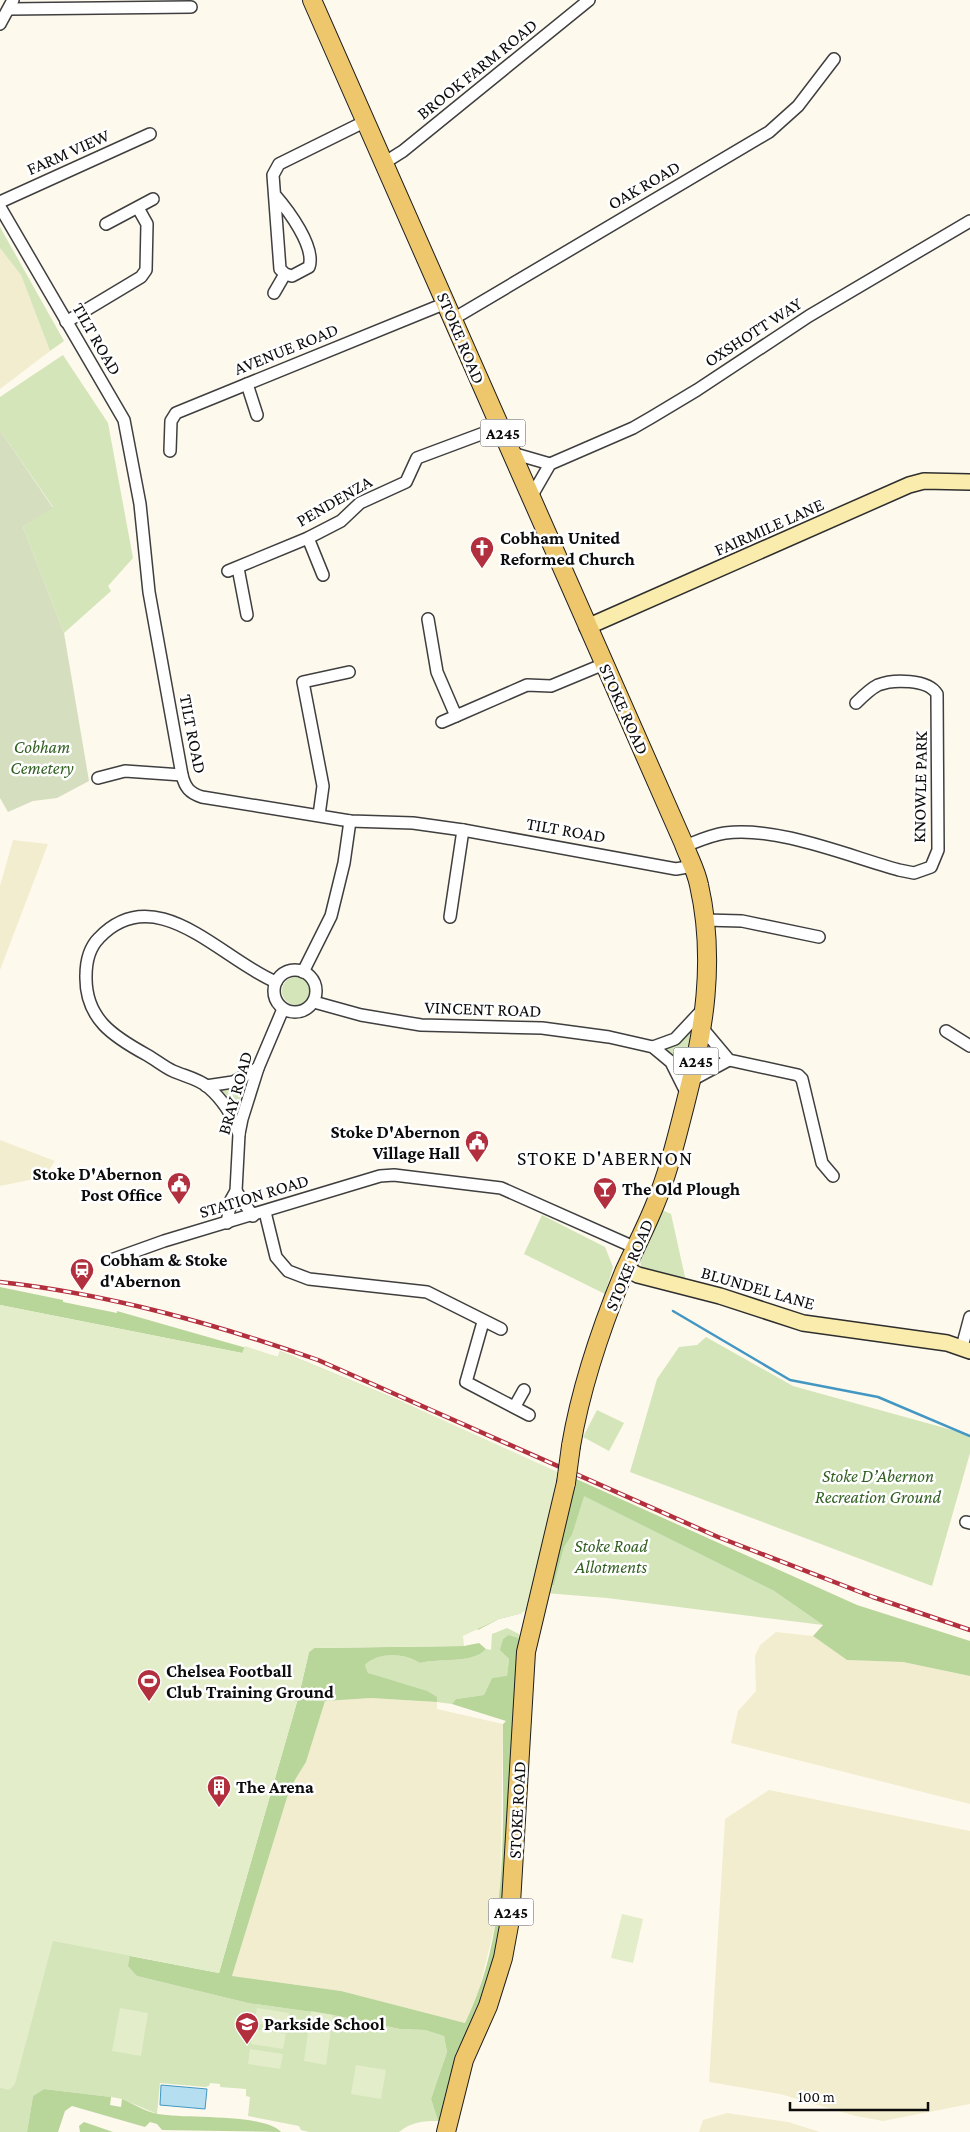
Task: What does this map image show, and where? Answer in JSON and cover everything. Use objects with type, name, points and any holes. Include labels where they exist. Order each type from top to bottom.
[{"type":"main road","name":"STOKE ROAD","points":[[312,0],[685,846],[699,882],[705,920],[706,1005],[703,1029],[690,1088],[668,1171],[604,1325],[578,1402],[566,1483],[526,1652],[510,1920],[503,1958],[488,2006],[464,2060],[446,2132]]},
{"type":"street","name":"BROOK FARM ROAD","points":[[384,163],[403,152],[589,0]]},
{"type":"street","points":[[0,24],[11,4],[186,5]]},
{"type":"street","name":"OAK ROAD","points":[[450,311],[769,132],[798,106],[834,59]]},
{"type":"street","points":[[275,195],[287,209],[311,252],[310,267],[292,276],[285,274],[280,269],[272,176],[279,164],[366,121]]},
{"type":"street","name":"FARM VIEW","points":[[0,202],[150,134]]},
{"type":"street","points":[[106,224],[153,199]]},
{"type":"street","name":"TILT ROAD","points":[[0,207],[124,420],[140,504],[149,592],[182,774],[187,788],[202,797],[350,821],[413,824],[463,830],[676,869],[693,866]]},
{"type":"street","points":[[66,322],[141,277],[146,270],[147,224],[138,208]]},
{"type":"street","name":"OXSHOTT WAY","points":[[550,464],[633,428],[697,390],[809,316],[970,221]]},
{"type":"street","points":[[274,294],[285,274]]},
{"type":"street","name":"AVENUE ROAD","points":[[170,450],[171,421],[176,413],[247,384],[450,311]]},
{"type":"street","points":[[247,384],[257,415]]},
{"type":"street","name":"PENDENZA","points":[[247,614],[233,570],[308,538],[341,521],[360,503],[406,482],[418,458],[500,426]]},
{"type":"street","points":[[512,453],[550,464],[531,497]]},
{"type":"street","name":"FAIRMILE LANE","points":[[587,627],[909,485],[924,481],[970,482]]},
{"type":"street","points":[[308,538],[323,575]]},
{"type":"street","points":[[428,619],[437,672],[456,716]]},
{"type":"street","points":[[442,722],[527,685],[551,686],[604,664]]},
{"type":"street","points":[[319,815],[324,786],[303,682],[349,672]]},
{"type":"street","name":"KNOWLE PARK","points":[[685,846],[726,833],[759,833],[784,837],[914,873],[932,867],[938,850],[938,694],[926,684],[886,683],[872,689],[856,702]]},
{"type":"street","points":[[98,778],[125,772],[182,774]]},
{"type":"street","points":[[303,972],[331,916],[344,863],[350,821]]},
{"type":"street","points":[[450,917],[463,830]]},
{"type":"street","points":[[239,1134],[228,1110],[206,1086],[171,1070],[120,1040],[105,1028],[89,999],[86,983],[89,952],[98,939],[121,920],[135,915],[165,919],[181,925],[256,974],[276,982]]},
{"type":"street","points":[[705,920],[742,921],[816,936],[810,946]]},
{"type":"street","points":[[297,970],[303,972],[315,985],[316,996],[314,1002],[309,1007],[296,1012],[283,1009],[274,994],[276,982],[285,973],[297,970]]},
{"type":"street","name":"VINCENT ROAD","points":[[314,1002],[360,1015],[421,1025],[542,1028],[609,1037],[653,1048],[671,1062],[690,1088]]},
{"type":"street","points":[[653,1048],[675,1039],[706,1005]]},
{"type":"street","name":"BRAY ROAD","points":[[227,1224],[231,1200],[236,1191],[239,1134],[258,1068],[283,1009]]},
{"type":"street","points":[[703,1029],[729,1060],[798,1075],[802,1079],[822,1163],[833,1176]]},
{"type":"street","points":[[946,1031],[970,1046]]},
{"type":"street","points":[[690,1088],[729,1060]]},
{"type":"street","points":[[206,1086],[233,1082],[258,1068]]},
{"type":"street","name":"STATION ROAD","points":[[111,1260],[164,1241],[227,1224],[380,1176],[394,1175],[501,1188],[636,1248]]},
{"type":"street","points":[[236,1191],[252,1216]]},
{"type":"street","points":[[265,1212],[276,1257],[288,1270],[309,1279],[427,1292],[483,1322],[501,1329]]},
{"type":"street","name":"BLUNDEL LANE","points":[[626,1269],[638,1275],[720,1296],[803,1323],[966,1349]]},
{"type":"street","points":[[966,1349],[970,1318]]},
{"type":"street","points":[[483,1322],[466,1382],[529,1415]]},
{"type":"street","points":[[515,1406],[524,1390]]},
{"type":"shaded area","points":[[0,248],[21,275],[50,351],[0,389]]},
{"type":"shaded area","points":[[13,840],[48,844],[0,970],[0,886]]},
{"type":"shaded area","points":[[0,1140],[55,1161],[44,1177],[0,1186]]},
{"type":"shaded area","points":[[776,1632],[813,1636],[847,1660],[903,1662],[970,1676],[970,1804],[731,1743],[738,1711],[756,1691],[755,1656],[760,1645]]},
{"type":"shaded area","points":[[371,1698],[437,1702],[437,1709],[503,1724],[500,1905],[477,1998],[465,2023],[341,1991],[232,1976],[290,1788],[306,1762],[325,1701]]},
{"type":"shaded area","points":[[769,1790],[970,1831],[970,2104],[883,2121],[856,2116],[780,2094],[709,2082],[725,1819]]},
{"type":"shaded area","points":[[727,2113],[788,2122],[820,2132],[699,2132],[703,2120]]},
{"type":"green space","points":[[0,227],[64,341],[50,351],[21,275],[0,248]]},
{"type":"green space","points":[[63,355],[108,423],[133,558],[108,586],[111,591],[64,633],[23,527],[53,507],[0,430],[0,397]]},
{"type":"green space","name":"Cobham Cemetery","points":[[0,430],[53,508],[23,527],[64,633],[89,781],[57,798],[33,801],[8,812],[0,798]]},
{"type":"green space","points":[[296,977],[306,981],[310,991],[306,1001],[296,1005],[286,1001],[282,991],[286,981]]},
{"type":"green space","points":[[698,1021],[686,1084],[661,1049],[682,1040]]},
{"type":"green space","points":[[246,1079],[235,1116],[214,1089]]},
{"type":"green space","points":[[662,1210],[671,1214],[687,1286],[642,1271],[640,1260]]},
{"type":"green space","points":[[542,1215],[605,1247],[613,1267],[605,1294],[524,1254]]},
{"type":"green space","points":[[0,1287],[63,1300],[63,1302],[117,1313],[117,1311],[278,1357],[280,1351],[403,1402],[522,1613],[499,1619],[478,1630],[242,1353],[0,1305]]},
{"type":"green space","name":"Chelsea Football Club Training Ground","points":[[0,1305],[242,1353],[245,1346],[278,1357],[280,1351],[403,1402],[562,1474],[529,1607],[522,1613],[499,1619],[463,1636],[464,1646],[314,1648],[309,1652],[299,1695],[219,1973],[53,1941],[15,2084],[9,2090],[0,2088]]},
{"type":"green space","name":"Stoke D’Abernon Recreation Ground","points":[[706,1337],[793,1386],[970,1435],[970,1453],[932,1586],[630,1472],[657,1379],[679,1347],[697,1345]]},
{"type":"green space","points":[[597,1410],[624,1423],[609,1451],[583,1437]]},
{"type":"green space","points":[[574,1478],[857,1605],[970,1641],[970,1676],[903,1662],[847,1660],[813,1636],[823,1625],[774,1591],[584,1496],[572,1535],[564,1547],[554,1585],[548,1586]]},
{"type":"green space","name":"Stoke Road Allotments","points":[[583,1495],[774,1591],[823,1625],[607,1598],[545,1593],[548,1586],[554,1585],[564,1547],[572,1535]]},
{"type":"green space","points":[[507,1628],[519,1634],[523,1650],[508,1635],[503,1639],[501,1650],[509,1659],[507,1677],[492,1678],[484,1695],[456,1699],[452,1704],[437,1702],[437,1697],[368,1673],[365,1665],[377,1658],[392,1655],[407,1657],[420,1663],[472,1657],[486,1649],[491,1650],[492,1634]]},
{"type":"green space","points":[[508,1635],[518,1638],[523,1650],[508,1920],[441,2122],[438,2121],[431,2099],[447,2052],[444,2036],[425,2030],[400,2029],[333,2015],[248,2003],[137,1976],[128,1966],[130,1956],[219,1973],[299,1695],[309,1652],[314,1648],[464,1646],[479,1643],[486,1649],[480,1654],[464,1659],[420,1663],[407,1657],[392,1655],[377,1658],[365,1665],[368,1673],[427,1691],[437,1697],[437,1702],[371,1698],[325,1701],[306,1762],[290,1788],[232,1976],[341,1991],[465,2023],[480,1988],[497,1914],[503,1838],[503,1724],[506,1721],[452,1704],[456,1699],[484,1695],[492,1678],[507,1676],[509,1659],[500,1650],[503,1639]]},
{"type":"green space","name":"Parkside School","points":[[0,1810],[100,1826],[137,1976],[248,2003],[333,2015],[400,2029],[425,2030],[444,2036],[447,2052],[431,2099],[438,2121],[417,2123],[399,2132],[309,2132],[301,2130],[299,2126],[248,2116],[250,2097],[246,2096],[246,2089],[220,2087],[220,2084],[210,2083],[209,2086],[205,2087],[160,2083],[157,2114],[122,2099],[44,2089],[33,2096],[27,2132],[0,2132]]},
{"type":"green space","points":[[622,1914],[643,1919],[633,1963],[611,1958]]},
{"type":"green space","points":[[120,2008],[148,2013],[141,2056],[112,2051]]},
{"type":"green space","points":[[257,2008],[289,2013],[287,2028],[254,2023]]},
{"type":"green space","points":[[311,2011],[333,2015],[326,2065],[304,2061]]},
{"type":"green space","points":[[253,2029],[286,2034],[283,2049],[251,2044]]},
{"type":"green space","points":[[250,2049],[283,2054],[280,2069],[248,2064]]},
{"type":"green space","points":[[356,2065],[386,2070],[381,2099],[351,2094]]},
{"type":"green space","points":[[44,2089],[111,2097],[110,2105],[121,2107],[122,2099],[144,2110],[158,2114],[242,2119],[272,2126],[281,2132],[162,2130],[157,2124],[150,2122],[145,2127],[72,2106],[65,2111],[58,2132],[27,2132],[33,2096]]},
{"type":"green space","points":[[84,2122],[113,2132],[80,2132],[79,2126]]},
{"type":"water","points":[[161,2085],[207,2089],[205,2109],[160,2105]]},
{"type":"waterway","points":[[673,1311],[790,1380],[878,1397],[970,1436]]},
{"type":"railway","points":[[0,1282],[41,1287],[121,1302],[240,1334],[318,1360],[718,1537],[873,1597],[970,1630]]},
{"type":"place","name":"Cobham United Reformed Church","points":[[482,569]]},
{"type":"place","name":"Stoke D'Abernon Village Hall","points":[[477,1163]]},
{"type":"place","name":"Stoke D'Abernon Post Office","points":[[179,1205]]},
{"type":"place","name":"The Old Plough","points":[[605,1210]]},
{"type":"place","name":"Cobham & Stoke d'Abernon","points":[[82,1291]]},
{"type":"place","name":"Chelsea Football Club Training Ground","points":[[149,1702]]},
{"type":"place","name":"The Arena","points":[[219,1808]]},
{"type":"place","name":"Parkside School","points":[[247,2045]]},
{"type":"district","name":"STOKE D'ABERNON","points":[[605,1158]]}]
